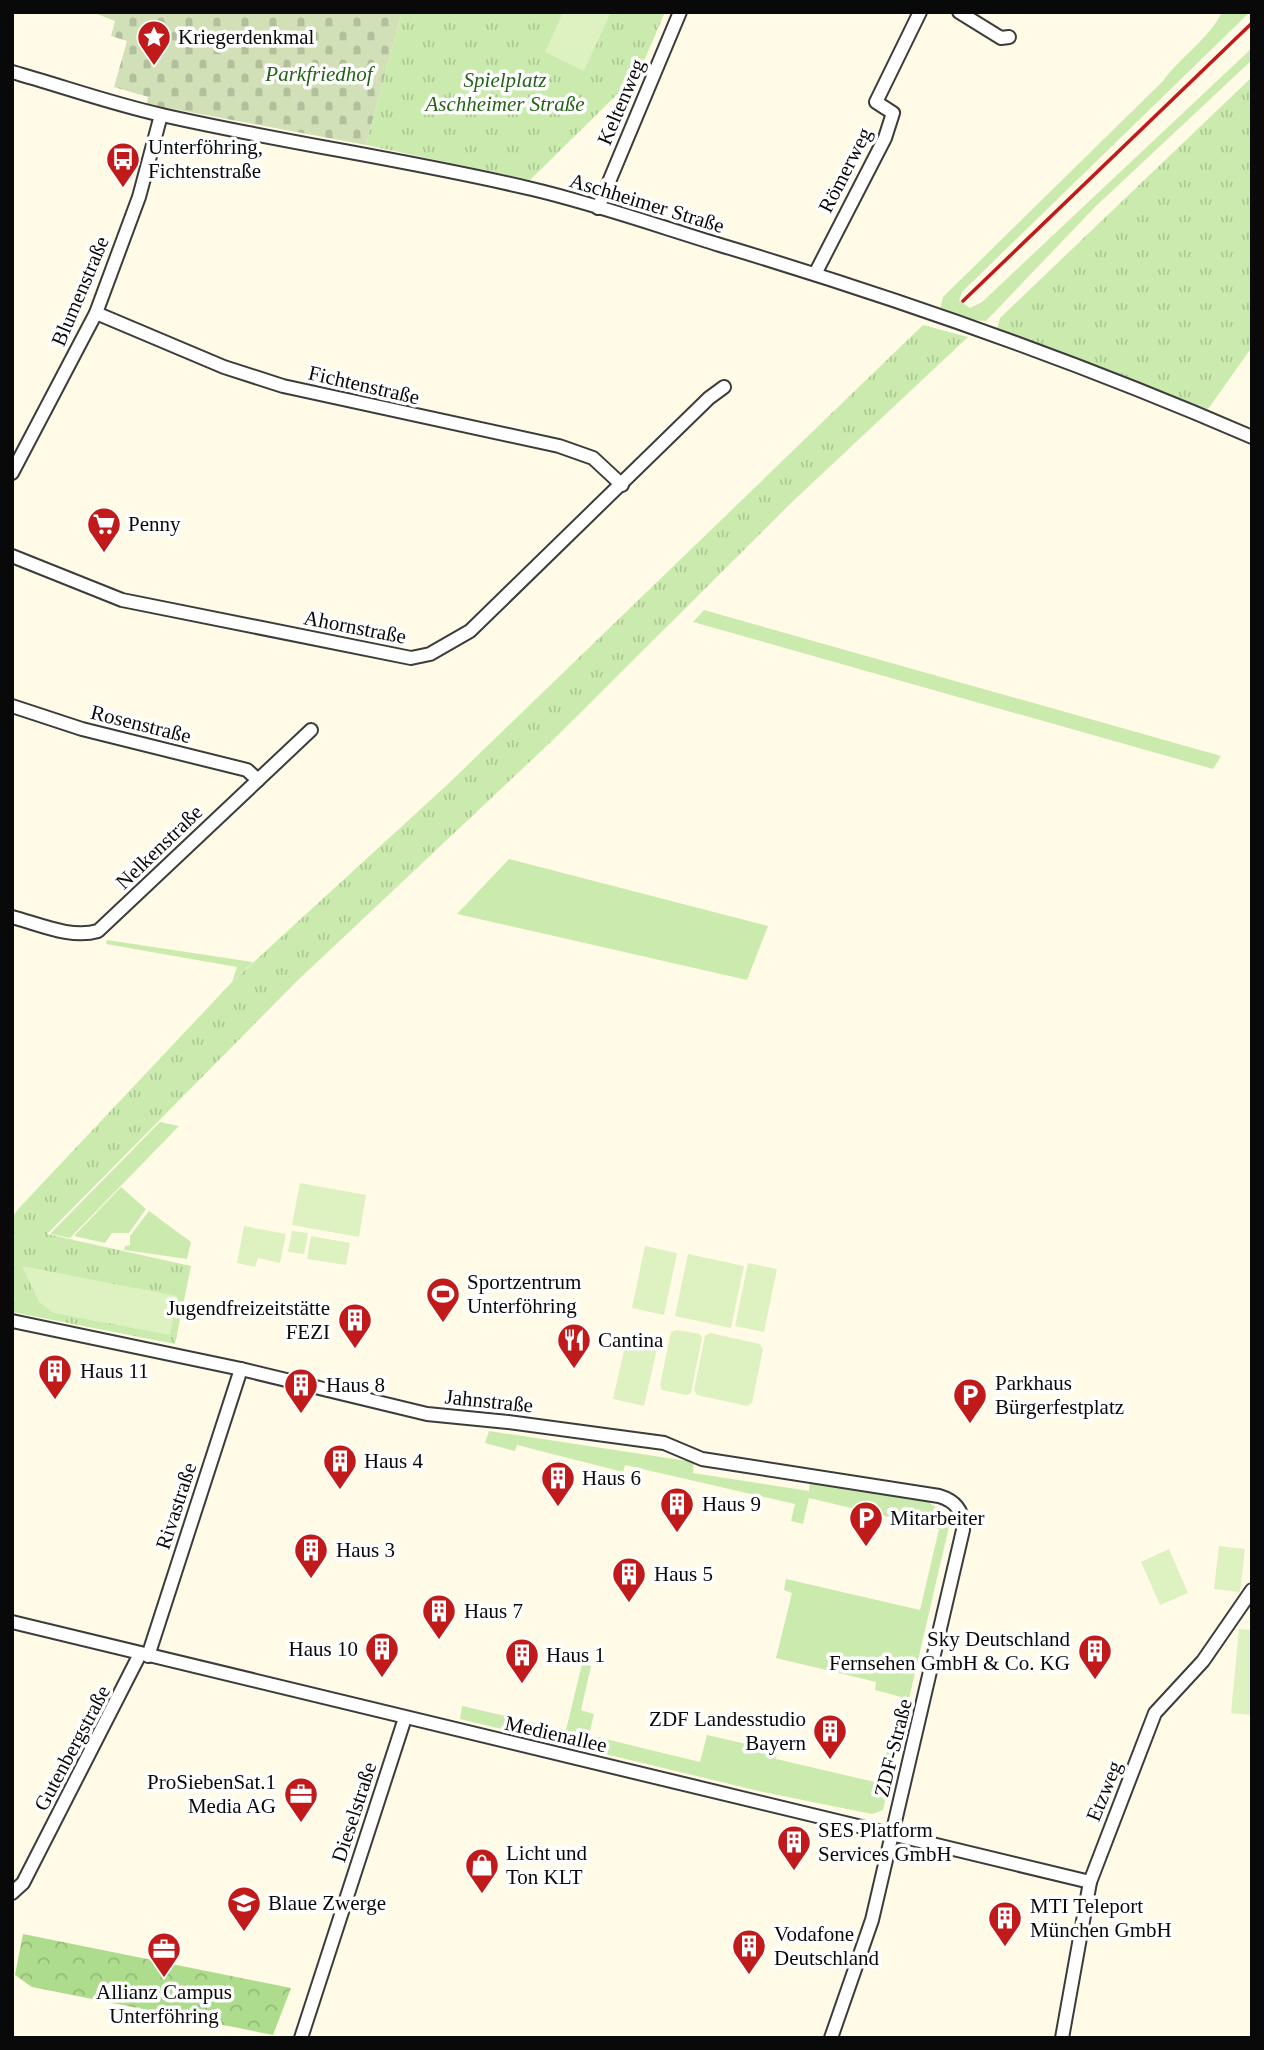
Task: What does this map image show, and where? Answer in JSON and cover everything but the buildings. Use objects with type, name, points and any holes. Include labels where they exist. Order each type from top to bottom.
[{"type":"street","name":"Keltenweg","points":[[598,208],[680,12]]},
{"type":"street","points":[[959,12],[1001,38],[1009,37]]},
{"type":"street","name":"Römerweg","points":[[815,274],[885,138],[893,113],[876,102],[916,13]]},
{"type":"street","name":"Aschheimer Straße","points":[[12,72],[162,115],[460,173],[598,208],[815,274],[1021,345],[1159,397],[1252,437]]},
{"type":"street","name":"Blumenstraße","points":[[12,473],[96,313],[139,197],[162,115]]},
{"type":"street","name":"Fichtenstraße","points":[[96,313],[224,367],[283,386],[559,446],[593,458],[622,485]]},
{"type":"street","name":"Ahornstraße","points":[[12,556],[122,600],[411,658],[438,650],[470,631],[724,387]]},
{"type":"street","name":"Rosenstraße","points":[[12,706],[82,729],[247,770],[258,780]]},
{"type":"street","name":"Nelkenstraße","points":[[12,917],[72,933],[98,931],[311,730]]},
{"type":"street","name":"Jahnstraße","points":[[12,1321],[241,1369],[427,1414],[664,1443],[702,1460],[939,1496],[959,1509]]},
{"type":"street","name":"Rivastraße","points":[[144,1655],[241,1369]]},
{"type":"street","name":"ZDF-Straße","points":[[831,2038],[862,1955],[892,1833],[961,1540],[964,1520],[959,1509]]},
{"type":"street","name":"Etzweg","points":[[1062,2038],[1090,1882],[1155,1713],[1203,1661],[1252,1590]]},
{"type":"street","name":"Medienallee","points":[[12,1622],[1090,1882]]},
{"type":"street","name":"Gutenbergstraße","points":[[12,1893],[29,1872],[144,1655]]},
{"type":"street","name":"Dieselstraße","points":[[301,2038],[405,1718]]},
{"type":"green space","name":"Parkfriedhof","points":[[92,12],[402,12],[366,145],[147,104],[148,97],[114,87],[127,41],[111,36],[115,21]]},
{"type":"green space","name":"Spielplatz Aschheimer Straße","points":[[402,12],[665,12],[639,73],[530,180],[366,145]]},
{"type":"green space","points":[[563,12],[611,12],[584,71],[545,52]]},
{"type":"green space","points":[[1222,12],[1250,12],[963,291],[959,300],[970,308],[982,302],[1252,48],[1252,60],[1095,207],[986,321],[940,310],[943,297],[1163,81],[1210,31]]},
{"type":"green space","points":[[1252,77],[1252,347],[1208,409],[997,329],[1000,318]]},
{"type":"green space","points":[[923,325],[968,337],[791,503],[555,738],[296,982],[47,1234],[191,1266],[175,1344],[12,1312],[12,1217],[20,1207],[232,982],[448,784]]},
{"type":"green space","points":[[704,610],[1221,756],[1213,769],[693,622]]},
{"type":"green space","points":[[509,859],[768,926],[747,980],[457,914]]},
{"type":"green space","points":[[107,940],[253,962],[232,982],[237,967],[106,944]]},
{"type":"green space","points":[[160,1122],[179,1126],[70,1238],[50,1234]]},
{"type":"green space","points":[[300,1183],[366,1195],[359,1237],[292,1225]]},
{"type":"green space","points":[[121,1187],[146,1209],[129,1233],[112,1233],[105,1243],[74,1236]]},
{"type":"green space","points":[[149,1211],[191,1242],[187,1259],[124,1250],[125,1246],[130,1245],[130,1236]]},
{"type":"green space","points":[[244,1226],[286,1234],[280,1263],[258,1258],[255,1267],[237,1263]]},
{"type":"green space","points":[[292,1231],[308,1233],[304,1254],[288,1252]]},
{"type":"green space","points":[[311,1236],[350,1243],[346,1265],[307,1259]]},
{"type":"green space","points":[[645,1246],[677,1253],[664,1315],[632,1308]]},
{"type":"green space","points":[[688,1254],[744,1266],[731,1328],[675,1316]]},
{"type":"green space","points":[[748,1263],[777,1269],[764,1332],[735,1326]]},
{"type":"green space","points":[[22,1266],[177,1296],[170,1335],[54,1313],[39,1302]]},
{"type":"green space","points":[[677,1330],[700,1334],[702,1338],[691,1393],[686,1395],[662,1390],[660,1385],[671,1332]]},
{"type":"green space","points":[[628,1333],[659,1340],[644,1406],[613,1399]]},
{"type":"green space","points":[[710,1333],[760,1344],[763,1349],[752,1403],[747,1406],[697,1395],[694,1390],[705,1336]]},
{"type":"green space","points":[[489,1431],[694,1462],[693,1473],[809,1491],[810,1480],[920,1496],[951,1518],[909,1699],[875,1690],[876,1682],[776,1658],[792,1593],[784,1590],[786,1579],[920,1610],[939,1529],[809,1498],[803,1524],[791,1521],[795,1504],[625,1465],[623,1472],[517,1445],[515,1451],[485,1443]]},
{"type":"green space","points":[[1219,1546],[1245,1549],[1240,1592],[1214,1589]]},
{"type":"green space","points":[[1169,1549],[1188,1593],[1160,1605],[1141,1562]]},
{"type":"green space","points":[[1239,1629],[1252,1630],[1252,1715],[1231,1713]]},
{"type":"green space","points":[[582,1664],[591,1666],[581,1710],[594,1714],[589,1735],[700,1762],[707,1735],[777,1751],[776,1759],[879,1783],[897,1710],[905,1712],[883,1810],[872,1814],[763,1792],[460,1719],[462,1706],[566,1730]]},
{"type":"green space","points":[[23,1934],[291,1988],[273,2035],[32,1987],[15,1975]]},
{"type":"railway","points":[[963,301],[1252,23]]},
{"type":"place","name":"Kriegerdenkmal","points":[[154,67]]},
{"type":"place","name":"Unterföhring, Fichtenstraße","points":[[123,189]]},
{"type":"place","name":"Penny","points":[[104,554]]},
{"type":"place","name":"Sportzentrum Unterföhring","points":[[443,1324]]},
{"type":"place","name":"Jugendfreizeitstätte FEZI","points":[[355,1350]]},
{"type":"place","name":"Cantina","points":[[574,1370]]},
{"type":"place","name":"Haus 11","points":[[55,1401]]},
{"type":"place","name":"Haus 8","points":[[301,1415]]},
{"type":"place","name":"Parkhaus Bürgerfestplatz","points":[[970,1425]]},
{"type":"place","name":"Haus 4","points":[[340,1491]]},
{"type":"place","name":"Haus 6","points":[[558,1508]]},
{"type":"place","name":"Haus 9","points":[[677,1534]]},
{"type":"place","name":"Mitarbeiter","points":[[866,1548]]},
{"type":"place","name":"Haus 3","points":[[311,1580]]},
{"type":"place","name":"Haus 5","points":[[629,1604]]},
{"type":"place","name":"Haus 7","points":[[439,1641]]},
{"type":"place","name":"Haus 10","points":[[382,1679]]},
{"type":"place","name":"Sky Deutschland Fernsehen GmbH & Co. KG","points":[[1095,1681]]},
{"type":"place","name":"Haus 1","points":[[522,1685]]},
{"type":"place","name":"ZDF Landesstudio Bayern","points":[[830,1761]]},
{"type":"place","name":"ProSiebenSat.1 Media AG","points":[[301,1824]]},
{"type":"place","name":"SES Platform Services GmbH","points":[[794,1872]]},
{"type":"place","name":"Licht und Ton KLT","points":[[482,1895]]},
{"type":"place","name":"Blaue Zwerge","points":[[244,1933]]},
{"type":"place","name":"MTI Teleport München GmbH","points":[[1005,1948]]},
{"type":"place","name":"Vodafone Deutschland","points":[[749,1976]]},
{"type":"place","name":"Allianz Campus Unterföhring","points":[[164,1979]]}]
